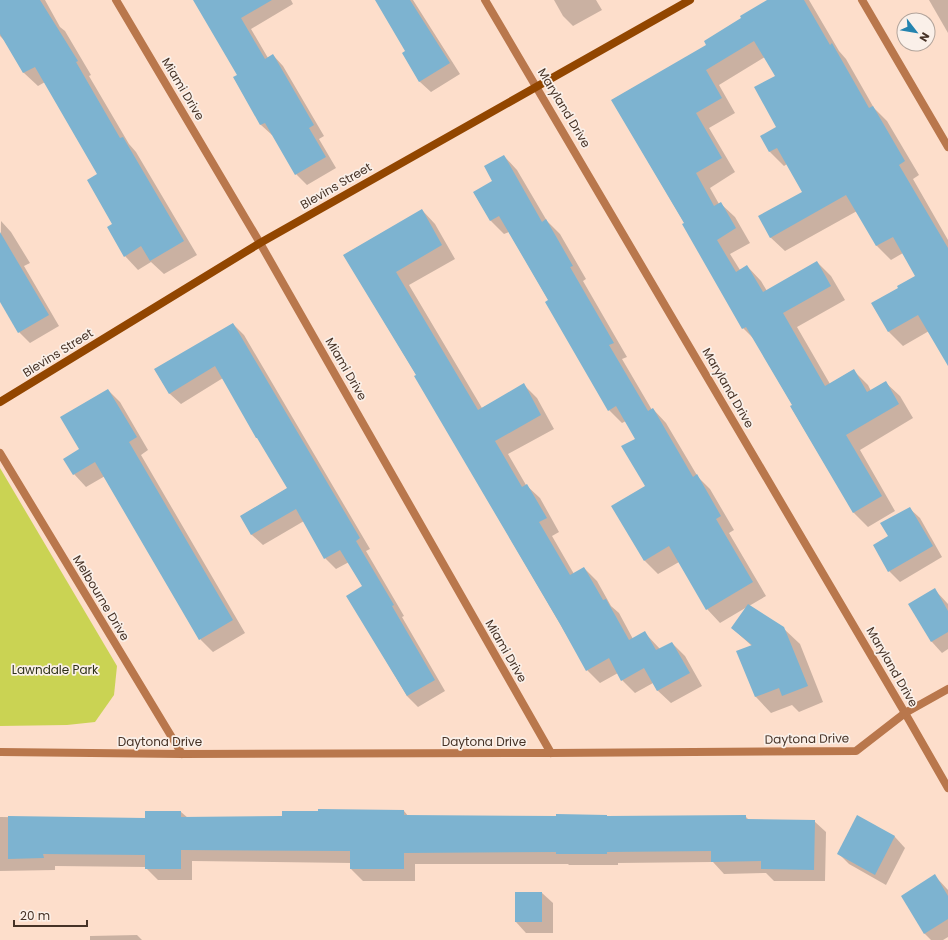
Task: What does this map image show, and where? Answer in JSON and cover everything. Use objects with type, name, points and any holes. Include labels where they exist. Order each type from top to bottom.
[{"type":"street","name":"Miami Drive","points":[[116,0],[260,243],[551,754]]},
{"type":"street","name":"Maryland Drive","points":[[485,0],[537,86],[948,788]]},
{"type":"street","name":"Blevins Street","points":[[0,402],[260,243],[690,0]]},
{"type":"street","points":[[862,0],[948,147]]},
{"type":"street","name":"Melbourne Drive","points":[[0,453],[182,754]]},
{"type":"street","name":"Daytona Drive","points":[[0,752],[182,754],[551,754],[856,751],[905,713],[948,689]]},
{"type":"green space","name":"Lawndale Park","points":[[0,468],[117,666],[114,695],[95,722],[67,725],[0,726]]},
{"type":"building","points":[[0,0],[40,0],[78,61],[76,62],[120,138],[123,137],[184,241],[150,261],[141,246],[124,257],[107,227],[112,224],[87,180],[97,174],[35,67],[23,73],[0,34]]},
{"type":"building","points":[[193,0],[272,0],[241,18],[265,59],[273,54],[314,125],[309,128],[326,157],[295,175],[265,123],[260,125],[233,77],[237,75]]},
{"type":"building","points":[[375,0],[410,0],[450,63],[419,82],[402,53],[405,51]]},
{"type":"building","points":[[767,0],[804,0],[830,45],[832,43],[869,108],[873,106],[905,161],[899,165],[948,248],[948,366],[918,315],[888,332],[871,303],[898,288],[897,286],[915,276],[893,237],[876,246],[846,195],[770,238],[758,216],[802,192],[777,148],[769,152],[760,136],[776,127],[754,87],[775,76],[754,41],[706,70],[722,98],[696,113],[722,158],[696,173],[714,206],[721,202],[736,228],[717,240],[736,272],[747,265],[763,292],[817,261],[831,286],[783,313],[825,386],[854,369],[867,392],[886,381],[899,404],[846,435],[882,496],[853,513],[790,406],[792,405],[746,327],[742,329],[682,224],[684,223],[611,100],[706,45],[704,41],[741,18],[740,16]]},
{"type":"building","points":[[504,155],[542,222],[546,219],[573,266],[570,267],[614,343],[609,345],[648,411],[653,408],[693,477],[697,474],[721,516],[716,519],[753,582],[706,610],[669,546],[644,561],[611,506],[645,486],[621,446],[635,439],[616,406],[608,411],[545,302],[548,300],[499,216],[490,221],[473,192],[492,181],[484,166]]},
{"type":"building","points":[[422,209],[442,245],[396,272],[478,410],[524,383],[541,415],[495,441],[522,487],[527,484],[547,518],[539,522],[570,575],[584,567],[603,600],[606,599],[629,640],[645,631],[656,650],[672,642],[690,673],[657,691],[644,668],[621,681],[609,658],[586,671],[560,624],[414,376],[416,375],[343,255]]},
{"type":"building","points":[[0,232],[49,315],[18,333],[0,302]]},
{"type":"building","points":[[233,323],[360,538],[356,541],[394,605],[392,606],[435,680],[407,696],[346,596],[362,586],[340,550],[324,559],[296,509],[251,535],[240,516],[287,488],[256,438],[215,366],[169,394],[154,369]]},
{"type":"building","points":[[108,389],[137,437],[129,442],[233,620],[199,640],[95,462],[73,475],[63,459],[79,449],[60,417]]},
{"type":"building","points":[[910,507],[933,546],[888,572],[873,545],[888,536],[880,523]]},
{"type":"building","points":[[935,588],[948,611],[948,632],[931,642],[908,604]]},
{"type":"building","points":[[748,604],[784,627],[808,686],[782,696],[779,688],[755,697],[736,651],[752,645],[731,628]]},
{"type":"building","points":[[318,809],[404,810],[404,815],[746,815],[746,819],[815,820],[814,870],[761,869],[761,861],[711,862],[711,851],[607,852],[607,854],[556,854],[556,852],[404,853],[404,869],[350,869],[350,851],[181,850],[181,869],[145,869],[145,855],[43,854],[44,858],[8,859],[8,816],[145,818],[145,811],[181,811],[181,817],[282,816],[282,811],[318,811]]},
{"type":"building","points":[[857,815],[895,836],[875,875],[837,854]]},
{"type":"building","points":[[935,874],[948,896],[948,919],[924,934],[901,896]]},
{"type":"building","points":[[515,892],[542,892],[542,922],[515,922]]}]
